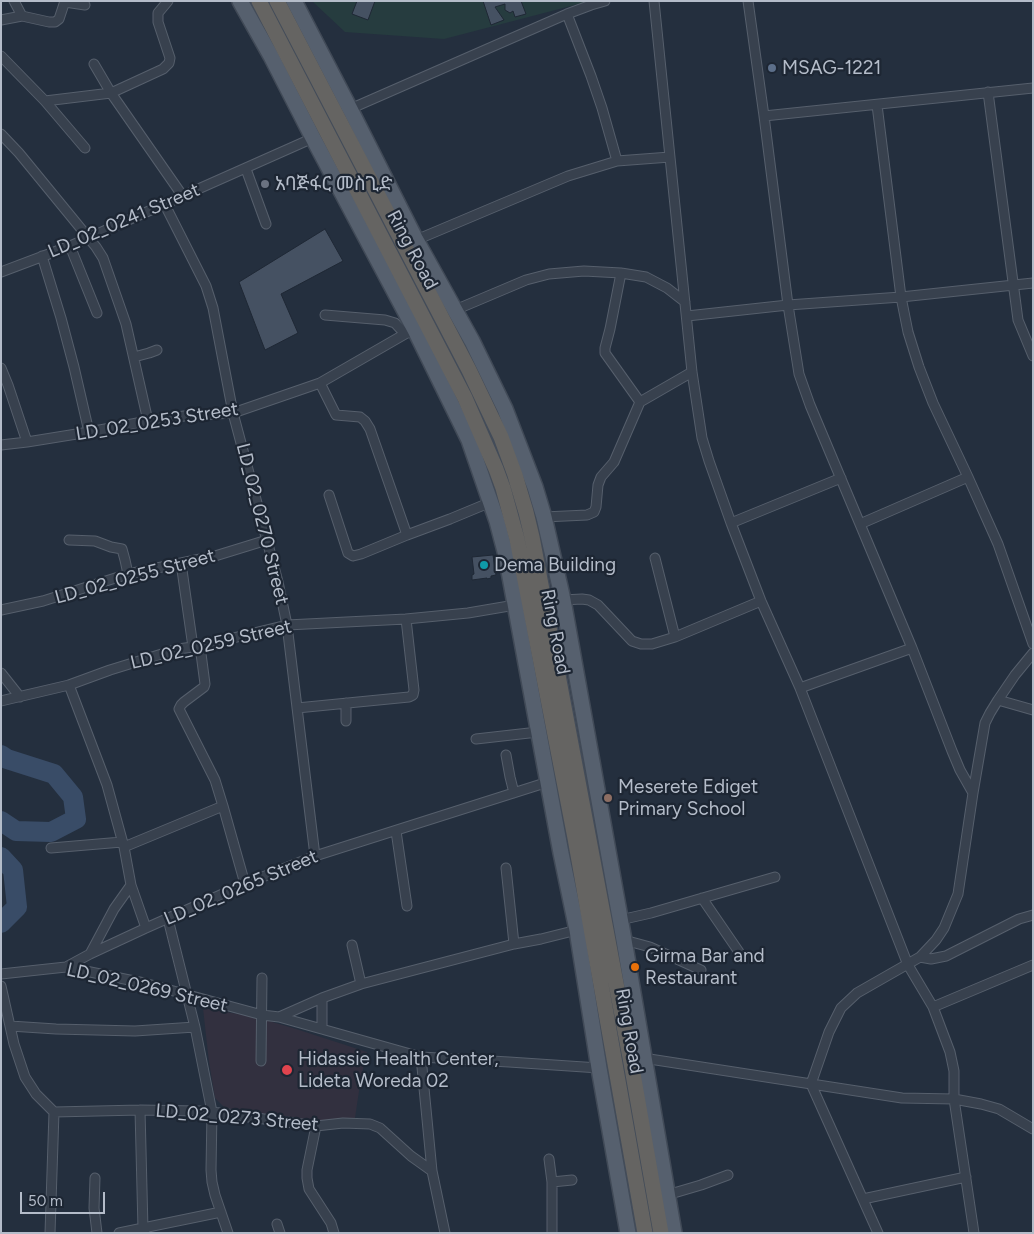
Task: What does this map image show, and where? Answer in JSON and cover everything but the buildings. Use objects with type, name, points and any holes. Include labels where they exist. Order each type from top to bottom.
[{"type":"highway","name":"Ring Road","points":[[259,1],[465,398],[496,469],[511,513],[580,865],[645,1233]]},
{"type":"highway","name":"Ring Road","points":[[277,1],[469,370],[501,437],[516,476],[532,537],[632,1068],[661,1233]]},
{"type":"main road","points":[[240,1],[272,56],[410,332],[469,440],[491,502],[506,554],[538,732],[577,930],[628,1233]]},
{"type":"main road","points":[[294,1],[505,409],[544,517],[563,600],[674,1233]]},
{"type":"street","points":[[14,1],[22,16]]},
{"type":"street","points":[[1,20],[22,16],[55,22],[59,19],[65,1],[85,5]]},
{"type":"street","points":[[45,102],[111,93],[163,69],[169,63],[170,58],[158,22],[158,14],[168,1]]},
{"type":"street","points":[[350,109],[567,14],[591,4],[605,1]]},
{"type":"street","points":[[654,1],[692,372],[702,438],[731,523],[761,601],[800,688],[908,965],[933,1007],[950,1052],[954,1071],[954,1099],[974,1233]]},
{"type":"street","points":[[748,1],[788,305],[799,374],[810,405],[912,648],[952,752],[973,793]]},
{"type":"street","points":[[567,14],[602,108],[617,161]]},
{"type":"street","points":[[1,56],[85,148]]},
{"type":"street","points":[[94,64],[111,93],[182,195]]},
{"type":"street","points":[[764,116],[1033,88]]},
{"type":"street","points":[[988,92],[1018,320],[1033,356]]},
{"type":"street","points":[[877,105],[901,297],[908,332],[933,403],[998,544],[1033,644]]},
{"type":"street","points":[[1,134],[19,153],[103,258],[126,324],[148,421]]},
{"type":"street","name":"LD_02_0241 Street","points":[[1,272],[70,246],[313,138]]},
{"type":"street","points":[[416,240],[568,176],[617,161],[670,157]]},
{"type":"street","points":[[246,169],[266,224]]},
{"type":"street","name":"LD_02_0270 Street","points":[[164,203],[206,286],[213,308],[233,413],[267,540],[287,625],[315,856]]},
{"type":"street","points":[[70,246],[97,313]]},
{"type":"street","points":[[42,256],[72,359],[89,432]]},
{"type":"street","points":[[455,310],[526,280],[549,274],[584,271],[646,277],[667,288],[685,302]]},
{"type":"street","points":[[620,273],[605,353],[640,402]]},
{"type":"street","points":[[687,316],[1033,283]]},
{"type":"street","points":[[325,315],[386,320],[396,323],[410,332]]},
{"type":"street","name":"LD_02_0253 Street","points":[[1,445],[184,416],[233,413],[320,383],[410,332]]},
{"type":"street","points":[[134,357],[157,350]]},
{"type":"street","points":[[1,368],[28,442]]},
{"type":"street","points":[[544,517],[587,515],[594,512],[601,477],[614,462],[640,402],[692,372]]},
{"type":"street","points":[[320,383],[336,415],[360,417],[365,420],[407,535]]},
{"type":"street","points":[[860,524],[968,477]]},
{"type":"street","points":[[731,523],[841,478]]},
{"type":"street","points":[[328,495],[348,553],[354,556],[450,520],[491,502]]},
{"type":"street","points":[[69,540],[95,541],[122,549],[128,574]]},
{"type":"street","name":"LD_02_0255 Street","points":[[1,610],[43,601],[128,574],[215,556],[267,540]]},
{"type":"street","points":[[655,558],[675,636]]},
{"type":"street","points":[[181,563],[205,684],[204,687],[184,702],[179,709],[215,780],[245,884]]},
{"type":"street","points":[[563,600],[589,600],[598,605],[632,642],[642,644],[652,644],[675,636],[761,601]]},
{"type":"street","name":"LD_02_0259 Street","points":[[1,701],[69,685],[119,667],[178,650],[287,625],[406,619],[468,613],[515,605]]},
{"type":"street","points":[[297,708],[409,697],[413,695],[406,619]]},
{"type":"street","points":[[800,688],[912,648]]},
{"type":"street","points":[[878,1233],[811,1084],[829,1032],[841,1008],[857,993],[920,957],[927,951],[944,928],[958,894],[973,793],[986,723],[998,700],[1033,653]]},
{"type":"street","points":[[1,673],[20,697]]},
{"type":"street","points":[[69,685],[107,784],[131,885],[146,928]]},
{"type":"street","points":[[998,700],[1033,710]]},
{"type":"street","points":[[346,703],[346,721]]},
{"type":"street","points":[[476,739],[538,732]]},
{"type":"street","points":[[506,755],[514,793]]},
{"type":"street","name":"LD_02_0265 Street","points":[[66,967],[146,928],[245,884],[315,856],[548,782]]},
{"type":"street","points":[[51,848],[123,845],[224,806]]},
{"type":"street","points":[[396,831],[407,906]]},
{"type":"street","points":[[506,868],[514,944]]},
{"type":"street","points":[[620,920],[651,913],[775,877]]},
{"type":"street","points":[[90,954],[114,909],[131,885]]},
{"type":"street","points":[[702,898],[739,952]]},
{"type":"street","points":[[920,957],[931,959],[946,956],[1019,919],[1033,915]]},
{"type":"street","points":[[168,919],[195,1027],[212,1112],[212,1176],[215,1195],[228,1233]]},
{"type":"street","points":[[279,1017],[322,998],[361,984],[514,944],[577,930]]},
{"type":"street","points":[[624,940],[650,947],[702,970]]},
{"type":"street","points":[[352,945],[361,984]]},
{"type":"street","points":[[933,1007],[1033,966]]},
{"type":"street","name":"LD_02_0269 Street","points":[[1,974],[66,967],[144,983],[262,1015],[279,1017],[421,1057],[599,1068]]},
{"type":"street","points":[[262,978],[262,1062]]},
{"type":"street","points":[[1,986],[14,1044],[25,1077],[36,1094],[54,1112],[50,1233]]},
{"type":"street","points":[[322,998],[322,1029]]},
{"type":"street","points":[[10,1026],[135,1031],[195,1027]]},
{"type":"street","points":[[421,1057],[432,1171],[445,1233]]},
{"type":"street","points":[[643,1058],[902,1098],[954,1099],[999,1109],[1033,1129]]},
{"type":"street","points":[[140,1110],[144,1231]]},
{"type":"street","name":"LD_02_0273 Street","points":[[54,1112],[140,1110],[212,1112],[316,1126],[331,1126],[343,1123],[370,1124],[380,1128],[411,1156],[432,1171]]},
{"type":"street","points":[[316,1126],[307,1178],[309,1189],[331,1223],[334,1233]]},
{"type":"street","points":[[549,1159],[552,1182],[552,1233]]},
{"type":"street","points":[[667,1195],[728,1175]]},
{"type":"street","points":[[863,1199],[966,1177]]},
{"type":"street","points":[[95,1178],[94,1208],[97,1233]]},
{"type":"street","points":[[552,1182],[572,1180]]},
{"type":"street","points":[[119,1233],[144,1231],[221,1212]]},
{"type":"shaded area","name":"Hidassie Health Center, Lideta Woreda 02","points":[[203,1008],[255,1017],[367,1052],[355,1118],[343,1123],[324,1126],[225,1108],[215,1098]]},
{"type":"green space","points":[[312,1],[590,1],[444,39],[345,32]]},
{"type":"waterway","points":[[1,755],[7,759],[54,774],[73,797],[76,819],[51,832],[16,831],[1,821]]},
{"type":"waterway","points":[[1,857],[13,870],[17,907],[1,923]]},
{"type":"place","name":"MSAG-1221","points":[[772,68]]},
{"type":"place","name":"አባጅፋር መስጊድ","points":[[265,184]]},
{"type":"place","name":"Dema Building","points":[[484,565]]},
{"type":"place","name":"Meserete Ediget Primary School","points":[[608,798]]},
{"type":"place","name":"Girma Bar and Restaurant","points":[[635,967]]},
{"type":"place","name":"Hidassie Health Center, Lideta Woreda 02","points":[[287,1070]]}]
